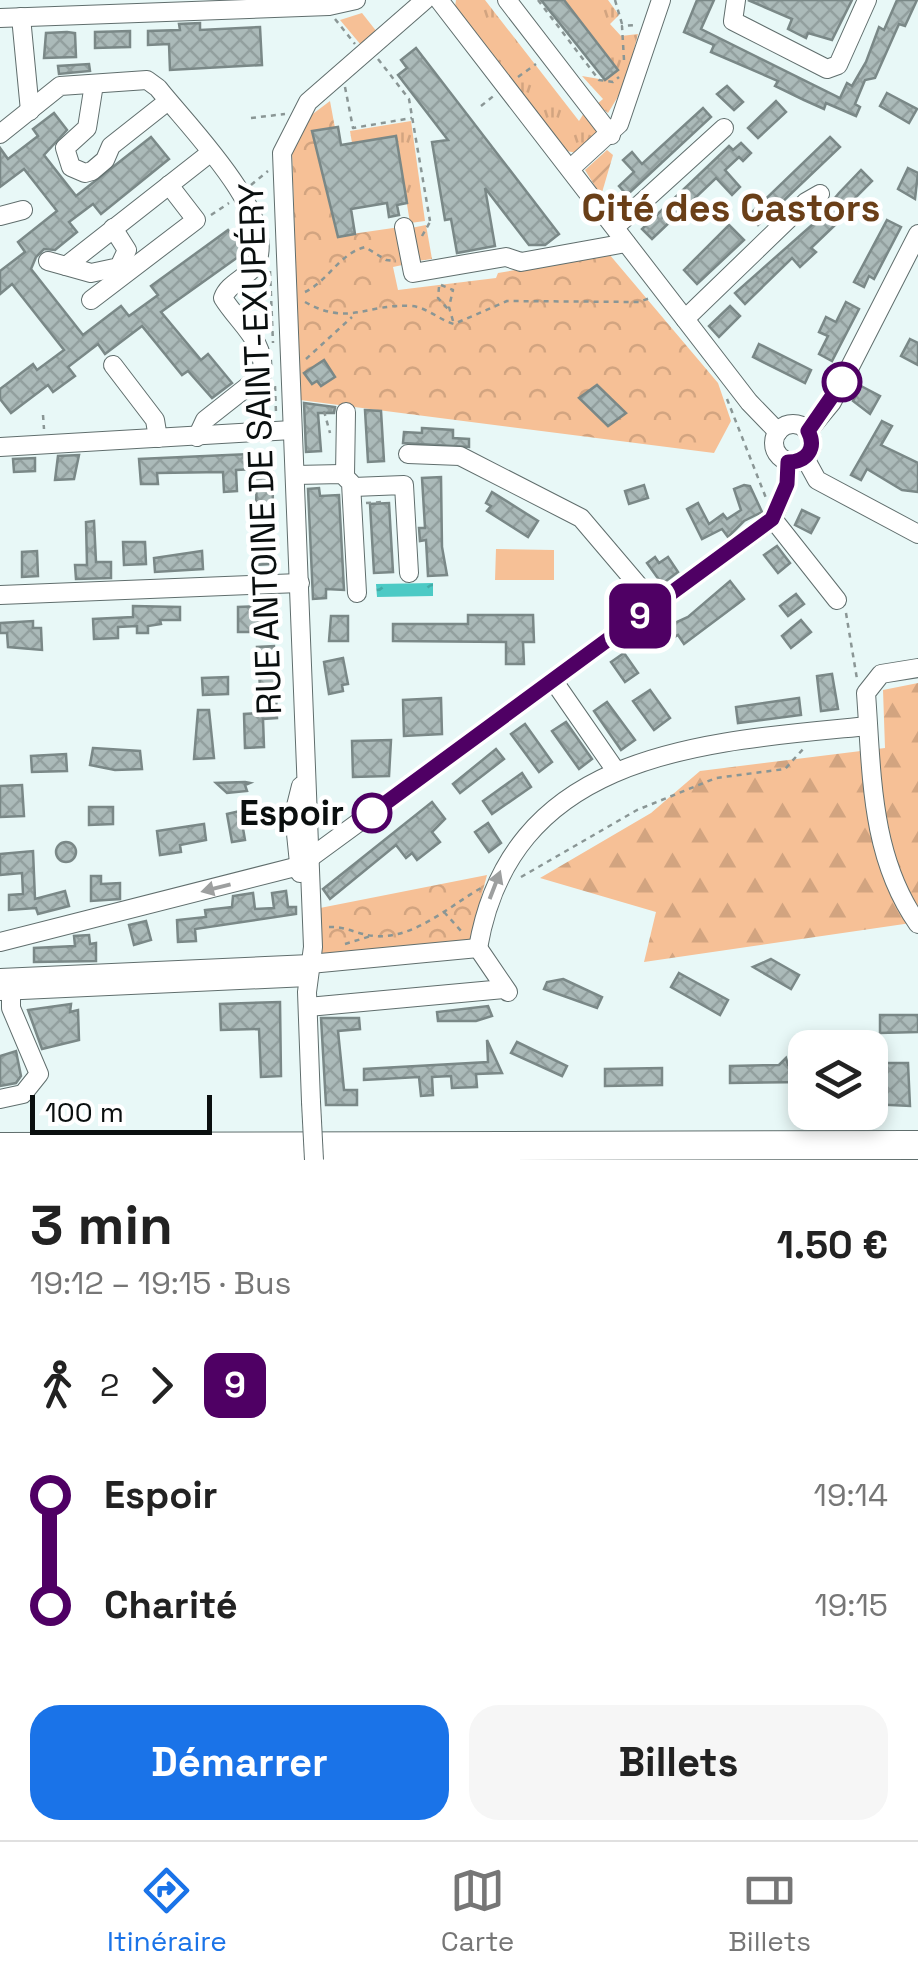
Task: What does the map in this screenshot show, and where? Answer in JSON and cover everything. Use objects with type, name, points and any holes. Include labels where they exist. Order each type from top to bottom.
[{"type":"highway","points":[[0,1147],[918,1145]]},
{"type":"street","points":[[0,18],[246,5],[329,6],[356,0]]},
{"type":"street","name":"RUE ANTOINE DE SAINT-EXUPÉRY","points":[[309,970],[304,947],[300,583],[282,153],[302,110],[425,0]]},
{"type":"street","points":[[439,0],[615,227],[650,291],[685,319],[749,402],[778,432]]},
{"type":"street","points":[[506,0],[610,135]]},
{"type":"street","points":[[736,0],[732,21],[827,70],[838,65],[867,0]]},
{"type":"street","points":[[570,168],[610,135],[625,109],[656,3]]},
{"type":"street","points":[[22,17],[30,110]]},
{"type":"street","points":[[0,134],[60,86],[147,80],[210,153],[257,222],[260,240],[254,268],[225,291],[223,298],[258,344],[264,365],[257,382],[205,420],[198,436]]},
{"type":"street","points":[[94,84],[87,128],[65,148],[70,166],[79,172],[92,171],[105,160],[110,146],[168,100]]},
{"type":"street","points":[[615,227],[724,128]]},
{"type":"street","points":[[112,228],[127,250],[119,267],[91,273],[57,264],[112,228],[210,153]]},
{"type":"street","points":[[91,300],[196,220],[169,185]]},
{"type":"street","points":[[685,319],[806,202],[820,194]]},
{"type":"street","points":[[0,216],[23,210]]},
{"type":"street","points":[[404,227],[413,273],[506,257],[521,262],[626,243]]},
{"type":"street","points":[[808,431],[832,402],[918,234]]},
{"type":"street","points":[[113,366],[155,420],[158,438]]},
{"type":"street","points":[[346,412],[357,593]]},
{"type":"street","points":[[808,431],[793,424],[778,432],[774,447],[796,460],[816,480],[918,534]]},
{"type":"street","points":[[0,447],[292,430]]},
{"type":"street","points":[[0,942],[304,862],[773,518],[796,460],[812,448],[808,431]]},
{"type":"street","points":[[408,454],[460,456],[581,518],[655,605]]},
{"type":"street","points":[[295,475],[351,488],[404,485],[409,573]]},
{"type":"street","points":[[787,484],[816,480]]},
{"type":"street","points":[[773,518],[837,600]]},
{"type":"street","points":[[0,596],[300,583]]},
{"type":"street","points":[[918,668],[881,674],[869,684],[868,726],[879,840],[888,873],[918,924]]},
{"type":"street","points":[[553,680],[616,771]]},
{"type":"street","points":[[308,1007],[352,998],[508,992],[478,948],[495,885],[528,830],[578,790],[616,771],[687,749],[868,726]]},
{"type":"street","name":"RUE ANTOINE DE SAINT-EXUPÉRY","points":[[304,862],[312,928],[308,1007],[314,1160]]},
{"type":"street","points":[[0,1098],[23,1094],[39,1074],[4,986],[309,970],[478,948]]},
{"type":"path","points":[[538,0],[602,82],[617,79],[625,56],[615,0]]},
{"type":"path","points":[[330,14],[409,99],[430,222],[410,254],[394,261],[365,247],[352,250],[319,286],[295,297],[320,311],[354,315],[414,306],[454,324],[507,301],[639,302],[650,291]]},
{"type":"path","points":[[541,22],[550,16]]},
{"type":"path","points":[[622,26],[641,24]]},
{"type":"path","points":[[560,48],[569,41]]},
{"type":"path","points":[[580,73],[589,66]]},
{"type":"path","points":[[342,71],[353,128],[412,118]]},
{"type":"path","points":[[251,118],[285,114]]},
{"type":"path","points":[[450,310],[438,298],[441,284],[453,290],[450,310],[454,324]]},
{"type":"path","points":[[289,372],[354,315]]},
{"type":"path","points":[[723,388],[773,518]]},
{"type":"path","points":[[44,415],[45,433]]},
{"type":"path","points":[[351,488],[405,500]]},
{"type":"path","points":[[837,600],[850,625],[858,692]]},
{"type":"path","points":[[312,928],[342,926],[372,936],[405,934],[487,885],[508,885],[620,819],[669,797],[716,778],[785,769],[819,731]]},
{"type":"green space","points":[[456,0],[485,0],[579,121],[584,113],[599,133],[576,153],[567,151],[455,7]]},
{"type":"green space","points":[[564,0],[608,0],[619,15],[610,24],[621,36],[638,34],[625,85],[608,113],[597,104],[603,99],[582,76],[605,80],[618,69]]},
{"type":"green space","points":[[362,13],[377,32],[361,45],[340,20]]},
{"type":"green space","points":[[330,101],[335,128],[313,132],[338,236],[400,227],[407,264],[393,267],[398,290],[496,278],[498,273],[609,254],[718,383],[731,421],[714,453],[300,400],[292,151],[310,116]]},
{"type":"green space","points":[[411,121],[425,221],[410,223],[396,136],[352,143],[350,131]]},
{"type":"green space","points":[[607,150],[613,155],[601,196],[585,170]]},
{"type":"green space","points":[[426,225],[432,259],[417,261],[411,228]]},
{"type":"green space","points":[[496,549],[554,550],[554,580],[495,580]]},
{"type":"green space","points":[[918,683],[918,922],[644,962],[656,912],[540,878],[651,813],[700,771],[885,748],[883,690]]},
{"type":"green space","points":[[487,875],[469,943],[322,957],[320,908]]},
{"type":"water","points":[[433,583],[433,596],[377,597],[376,584]]},
{"type":"building","points":[[541,0],[564,0],[618,70],[605,80]]},
{"type":"building","points":[[697,0],[714,0],[701,29],[840,98],[847,83],[852,86],[866,62],[879,27],[884,30],[897,0],[917,0],[905,26],[899,24],[875,78],[865,80],[855,104],[860,107],[856,116],[826,103],[824,109],[775,86],[778,81],[711,52],[714,45],[684,32]]},
{"type":"building","points":[[748,0],[852,0],[832,40],[808,33],[806,38],[788,29],[792,19]]},
{"type":"building","points":[[200,23],[200,30],[260,27],[262,65],[170,70],[169,44],[148,45],[148,31],[180,30],[179,24]]},
{"type":"building","points":[[130,31],[130,47],[95,48],[95,32]]},
{"type":"building","points":[[46,33],[75,33],[76,57],[44,58]]},
{"type":"building","points":[[416,48],[559,234],[545,245],[529,245],[485,188],[495,246],[457,253],[451,219],[445,220],[432,142],[448,140],[398,75],[407,68],[401,60]]},
{"type":"building","points":[[89,64],[90,71],[59,74],[58,66]]},
{"type":"building","points":[[727,86],[743,102],[734,110],[717,94]]},
{"type":"building","points":[[887,93],[917,109],[909,123],[880,106]]},
{"type":"building","points":[[776,101],[786,112],[758,138],[748,128]]},
{"type":"building","points":[[703,108],[711,117],[627,195],[619,186],[634,172],[623,160],[632,152],[642,164]]},
{"type":"building","points":[[54,113],[67,130],[44,155],[76,196],[151,137],[169,159],[101,214],[93,204],[69,222],[77,232],[55,250],[44,249],[36,257],[31,269],[83,335],[121,306],[129,316],[158,295],[151,286],[228,230],[245,252],[161,312],[201,360],[208,354],[232,383],[212,398],[188,371],[182,375],[142,326],[105,354],[98,344],[68,367],[75,376],[53,392],[48,385],[11,413],[0,399],[0,389],[33,364],[37,370],[64,350],[12,284],[0,294],[0,271],[25,252],[18,242],[57,211],[24,169],[0,187],[0,148],[8,159],[38,136],[33,129]]},
{"type":"building","points":[[338,127],[341,145],[396,136],[407,203],[397,205],[399,215],[389,217],[387,203],[351,209],[355,234],[338,237],[312,131]]},
{"type":"building","points":[[830,137],[840,147],[758,225],[749,215]]},
{"type":"building","points":[[741,143],[751,153],[743,161],[739,157],[725,170],[740,187],[732,195],[716,178],[652,239],[642,229],[729,146],[733,150]]},
{"type":"building","points":[[908,168],[918,173],[915,199],[898,189]]},
{"type":"building","points":[[861,170],[872,181],[852,201],[856,205],[811,248],[816,252],[800,267],[792,258],[745,304],[735,293],[838,202],[834,199]]},
{"type":"building","points":[[887,220],[901,227],[874,279],[869,276],[864,287],[854,282]]},
{"type":"building","points":[[729,225],[744,240],[697,284],[684,270]]},
{"type":"building","points":[[846,302],[859,309],[832,361],[819,354],[828,336],[819,332],[826,317],[836,322]]},
{"type":"building","points":[[730,306],[740,316],[719,337],[709,326]]},
{"type":"building","points":[[910,339],[918,343],[918,365],[901,356]]},
{"type":"building","points":[[759,344],[811,370],[805,383],[753,357]]},
{"type":"building","points":[[324,360],[335,377],[321,386],[317,381],[312,384],[304,373]]},
{"type":"building","points":[[597,385],[626,413],[608,426],[579,398]]},
{"type":"building","points":[[861,386],[880,396],[870,414],[853,401]]},
{"type":"building","points":[[304,403],[335,407],[334,413],[318,413],[321,451],[306,452]]},
{"type":"building","points":[[365,410],[381,411],[384,461],[368,462]]},
{"type":"building","points":[[882,421],[892,426],[881,445],[918,463],[918,492],[902,490],[867,469],[861,480],[851,475]]},
{"type":"building","points":[[422,428],[453,430],[453,438],[469,439],[469,447],[403,443],[404,432],[422,433]]},
{"type":"building","points":[[272,453],[273,509],[256,509],[257,469],[236,470],[237,491],[224,492],[223,472],[157,473],[158,484],[141,484],[139,459]]},
{"type":"building","points":[[79,455],[74,479],[55,480],[58,456]]},
{"type":"building","points":[[35,458],[35,471],[14,472],[13,459]]},
{"type":"building","points":[[441,477],[442,547],[447,575],[428,576],[426,540],[420,541],[419,528],[425,528],[422,478]]},
{"type":"building","points":[[644,485],[648,498],[629,504],[625,491]]},
{"type":"building","points":[[750,486],[762,512],[744,521],[728,537],[722,529],[702,539],[687,509],[698,503],[709,524],[723,514],[727,519],[741,510],[734,489]]},
{"type":"building","points":[[319,488],[320,496],[339,495],[344,590],[326,589],[326,598],[313,599],[308,489]]},
{"type":"building","points":[[492,492],[538,521],[528,537],[487,511],[491,506],[486,503]]},
{"type":"building","points":[[389,503],[393,572],[374,573],[370,504]]},
{"type":"building","points":[[802,510],[819,518],[811,533],[795,525]]},
{"type":"building","points":[[94,521],[96,562],[111,562],[111,578],[76,579],[75,565],[87,565],[86,522]]},
{"type":"building","points":[[123,542],[145,542],[146,564],[124,565]]},
{"type":"building","points":[[269,542],[271,564],[254,565],[254,543]]},
{"type":"building","points":[[777,546],[790,563],[778,573],[764,555]]},
{"type":"building","points":[[37,551],[38,576],[22,577],[22,552]]},
{"type":"building","points":[[202,551],[203,569],[155,572],[154,558]]},
{"type":"building","points":[[655,557],[659,563],[668,557],[678,572],[662,584],[647,563]]},
{"type":"building","points":[[730,581],[744,599],[684,644],[678,635],[654,649],[646,636],[688,617]]},
{"type":"building","points":[[796,594],[804,604],[788,616],[780,606]]},
{"type":"building","points":[[133,606],[180,607],[180,620],[160,620],[161,624],[148,626],[148,633],[137,633],[137,626],[118,627],[118,638],[94,639],[93,619],[133,617]]},
{"type":"building","points":[[265,606],[265,623],[259,623],[258,632],[238,632],[238,607]]},
{"type":"building","points":[[468,615],[533,615],[534,642],[523,642],[524,664],[506,664],[506,642],[393,641],[393,624],[468,624]]},
{"type":"building","points":[[331,616],[348,616],[348,641],[329,641]]},
{"type":"building","points":[[801,620],[811,632],[791,648],[782,636]]},
{"type":"building","points":[[33,621],[33,628],[41,628],[42,650],[8,647],[7,633],[0,633],[0,623]]},
{"type":"building","points":[[274,646],[277,718],[263,719],[264,747],[245,748],[244,714],[262,713],[257,647]]},
{"type":"building","points":[[624,653],[638,673],[625,682],[611,662]]},
{"type":"building","points":[[343,658],[348,684],[342,685],[343,691],[329,694],[324,662]]},
{"type":"building","points":[[832,674],[838,709],[821,711],[817,676]]},
{"type":"building","points":[[228,677],[228,694],[203,695],[202,678]]},
{"type":"building","points":[[650,690],[670,718],[654,730],[633,701]]},
{"type":"building","points":[[441,698],[442,734],[404,736],[403,700]]},
{"type":"building","points":[[799,698],[801,715],[738,723],[736,707]]},
{"type":"building","points":[[607,702],[635,740],[621,750],[594,711]]},
{"type":"building","points":[[198,710],[209,710],[214,758],[194,759]]},
{"type":"building","points":[[566,722],[592,759],[579,769],[552,731]]},
{"type":"building","points":[[525,724],[552,762],[539,772],[511,734]]},
{"type":"building","points":[[391,740],[389,776],[353,777],[352,741]]},
{"type":"building","points":[[93,748],[140,751],[142,769],[115,770],[90,765]]},
{"type":"building","points":[[496,749],[504,759],[460,793],[453,784]]},
{"type":"building","points":[[66,754],[67,771],[32,772],[31,756]]},
{"type":"building","points":[[522,773],[531,787],[492,814],[483,801]]},
{"type":"building","points":[[216,783],[250,783],[245,785],[247,791],[227,793]]},
{"type":"building","points":[[22,785],[24,816],[0,817],[0,786]]},
{"type":"building","points":[[432,802],[445,819],[432,832],[440,842],[417,860],[412,853],[406,858],[396,845],[330,899],[323,889]]},
{"type":"building","points":[[89,807],[113,807],[113,824],[89,825]]},
{"type":"building","points":[[240,811],[245,840],[232,842],[227,814]]},
{"type":"building","points":[[488,823],[501,843],[489,852],[475,832]]},
{"type":"building","points":[[204,824],[206,840],[180,845],[181,852],[160,855],[157,831]]},
{"type":"building","points":[[66,842],[76,852],[66,862],[56,852]]},
{"type":"building","points":[[33,851],[35,899],[65,891],[69,906],[38,914],[36,908],[9,910],[9,895],[23,894],[22,873],[0,875],[0,854]]},
{"type":"building","points":[[91,876],[101,876],[101,884],[120,883],[120,899],[91,901]]},
{"type":"building","points":[[286,891],[288,907],[296,907],[296,914],[195,929],[196,941],[178,942],[177,920],[206,917],[205,910],[232,907],[233,896],[253,893],[255,909],[274,908],[272,893]]},
{"type":"building","points":[[146,921],[151,940],[134,945],[129,925]]},
{"type":"building","points":[[89,935],[90,944],[96,943],[96,961],[34,962],[34,948],[75,946],[74,936]]},
{"type":"building","points":[[771,959],[799,975],[791,989],[753,967]]},
{"type":"building","points":[[679,973],[728,1000],[720,1015],[671,987]]},
{"type":"building","points":[[563,979],[602,997],[597,1008],[544,989],[547,982]]},
{"type":"building","points":[[280,1002],[281,1076],[261,1077],[259,1029],[221,1030],[220,1004]]},
{"type":"building","points":[[71,1004],[70,1012],[78,1010],[79,1040],[42,1049],[28,1010]]},
{"type":"building","points":[[488,1006],[492,1016],[476,1021],[438,1021],[437,1012]]},
{"type":"building","points":[[880,1015],[918,1015],[918,1032],[880,1030]]},
{"type":"building","points":[[321,1018],[359,1018],[360,1029],[338,1031],[344,1090],[357,1090],[357,1105],[326,1105]]},
{"type":"building","points":[[487,1040],[502,1073],[476,1074],[477,1087],[452,1088],[451,1076],[432,1077],[433,1095],[421,1096],[419,1077],[364,1080],[364,1069],[488,1062]]},
{"type":"building","points":[[517,1042],[567,1066],[562,1076],[511,1053]]},
{"type":"building","points":[[16,1051],[21,1076],[16,1083],[0,1086],[0,1056]]},
{"type":"building","points":[[786,1058],[788,1082],[730,1083],[730,1066],[779,1065]]},
{"type":"building","points":[[888,1063],[908,1063],[910,1106],[888,1105]]},
{"type":"building","points":[[662,1068],[662,1085],[605,1086],[605,1069]]},
{"type":"bus line","name":"9","points":[[372,813],[772,519],[787,484],[788,462],[800,461],[809,454],[812,442],[808,431],[823,415],[842,382]]},
{"type":"place","name":"Espoir","points":[[372,813]]},
{"type":"district","name":"Cité des Castors","points":[[731,208]]}]
